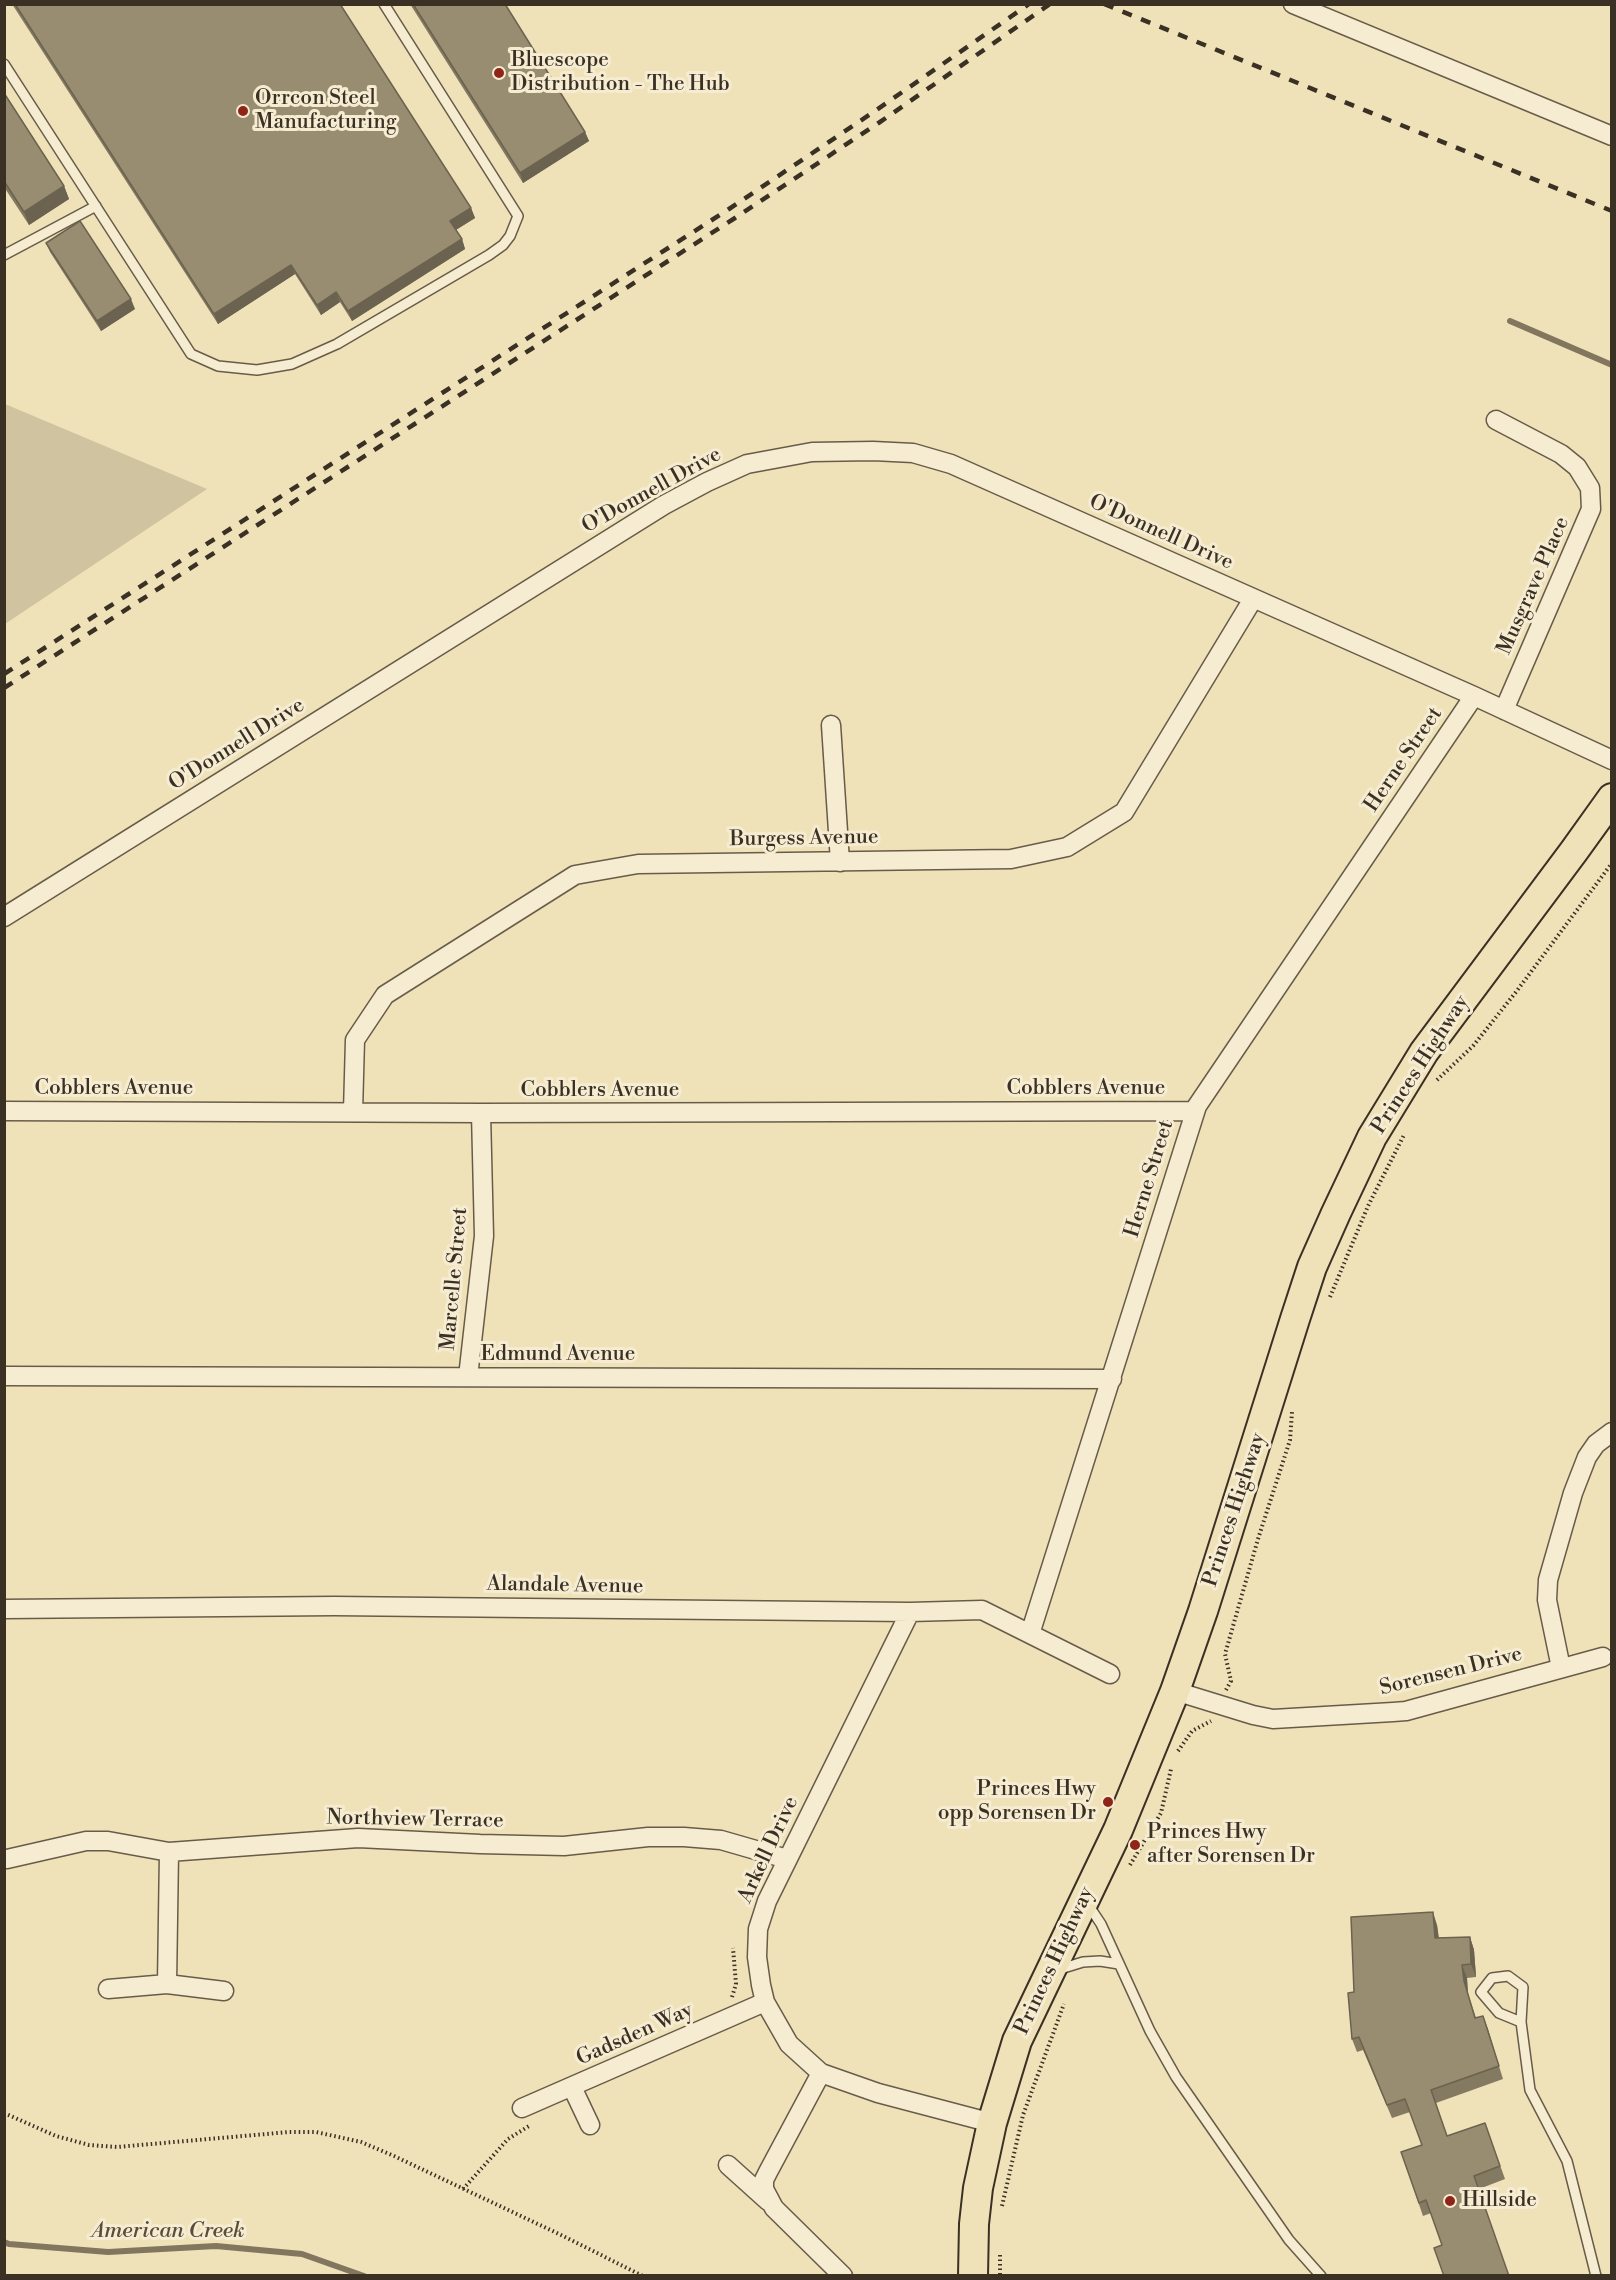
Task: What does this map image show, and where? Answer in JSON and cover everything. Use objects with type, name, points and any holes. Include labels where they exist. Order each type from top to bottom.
[{"type":"main road","name":"Princes Highway","points":[[973,2276],[974,2224],[978,2188],[992,2123],[1017,2041],[1118,1830],[1175,1690],[1203,1611],[1312,1267],[1372,1137],[1424,1052],[1611,798]]},
{"type":"street","points":[[1293,4],[1611,136]]},
{"type":"street","name":"Musgrave Place","points":[[1496,420],[1560,454],[1577,467],[1590,488],[1591,509],[1504,711]]},
{"type":"street","name":"O'Donnell Drive","points":[[4,917],[664,505],[747,464],[812,452],[913,453],[951,464],[1474,696],[1611,760]]},
{"type":"street","name":"Burgess Avenue","points":[[353,1112],[355,1040],[385,995],[575,875],[638,864],[1011,859],[1067,847],[1124,812],[1254,598]]},
{"type":"street","name":"Herne Street","points":[[1030,1634],[1195,1111],[1474,696]]},
{"type":"street","points":[[831,725],[840,862]]},
{"type":"street","name":"Cobblers Avenue","points":[[4,1111],[481,1113],[1195,1111]]},
{"type":"street","name":"Marcelle Street","points":[[468,1377],[484,1236],[481,1113]]},
{"type":"street","name":"Edmund Avenue","points":[[4,1376],[1112,1379]]},
{"type":"street","points":[[1561,1668],[1547,1600],[1548,1580],[1573,1493],[1587,1457],[1596,1444],[1611,1432]]},
{"type":"street","name":"Alandale Avenue","points":[[4,1609],[334,1606],[982,1611],[1110,1674]]},
{"type":"street","name":"Arkell Drive","points":[[910,1612],[767,1901],[758,1929],[757,1957],[765,2002],[789,2044],[821,2073],[878,2093],[992,2123]]},
{"type":"street","name":"Sorensen Drive","points":[[1175,1690],[1273,1719],[1394,1712],[1406,1711],[1603,1656]]},
{"type":"street","name":"Northview Terrace","points":[[7,1858],[86,1841],[108,1841],[169,1852],[358,1838],[564,1846],[648,1838],[684,1838],[721,1840],[787,1859]]},
{"type":"street","points":[[167,1984],[169,1852]]},
{"type":"street","points":[[108,1989],[167,1984],[224,1991]]},
{"type":"street","name":"Gadsden Way","points":[[522,2108],[765,2002]]},
{"type":"street","points":[[770,2202],[764,2189],[764,2180],[821,2073]]},
{"type":"street","points":[[572,2087],[590,2125]]},
{"type":"street","points":[[728,2165],[770,2202],[843,2276]]},
{"type":"lane","points":[[4,64],[191,354],[218,366],[257,370],[292,364],[337,344],[489,255],[503,245],[510,236],[518,216],[384,4]]},
{"type":"lane","points":[[4,255],[96,206]]},
{"type":"lane","points":[[1084,1899],[1101,1924],[1150,2031],[1176,2076],[1289,2240],[1321,2276]]},
{"type":"lane","points":[[1048,1974],[1083,1962],[1100,1961],[1119,1964]]},
{"type":"lane","points":[[1521,2022],[1499,2013],[1481,1992],[1492,1978],[1508,1976],[1523,1988],[1521,2022],[1530,2090],[1567,2161],[1596,2276]]},
{"type":"path","points":[[1434,1082],[1473,1046],[1611,864]]},
{"type":"path","points":[[1328,1301],[1368,1206],[1407,1129]]},
{"type":"path","points":[[1174,1757],[1191,1731],[1210,1723],[1232,1681],[1225,1654],[1258,1539],[1290,1440],[1292,1410]]},
{"type":"path","points":[[1124,1873],[1161,1813],[1171,1768]]},
{"type":"path","points":[[1001,2212],[1023,2115],[1067,1998]]},
{"type":"path","points":[[4,2113],[56,2136],[89,2145],[117,2147],[289,2132],[316,2132],[361,2142],[559,2234],[643,2276]]},
{"type":"path","points":[[999,2244],[1000,2276]]},
{"type":"shaded area","points":[[5,404],[207,489],[5,624]]},
{"type":"building","name":"Orrcon Steel Manufacturing","points":[[15,4],[340,4],[471,208],[450,221],[462,239],[348,311],[336,292],[317,305],[291,265],[214,314]]},
{"type":"building","name":"Bluescope Distribution - The Hub","points":[[413,4],[505,4],[585,132],[520,173]]},
{"type":"building","points":[[4,93],[64,186],[24,212],[4,181]]},
{"type":"building","points":[[80,221],[131,299],[97,321],[46,243]]},
{"type":"building","points":[[1433,1912],[1435,1938],[1470,1937],[1471,1964],[1462,1965],[1464,1981],[1475,2018],[1483,2016],[1499,2066],[1431,2090],[1447,2136],[1485,2123],[1500,2166],[1474,2176],[1509,2276],[1444,2276],[1434,2248],[1442,2245],[1426,2200],[1419,2203],[1401,2152],[1422,2145],[1405,2099],[1387,2105],[1359,2037],[1352,2039],[1348,1993],[1354,1992],[1351,1917]]},
{"type":"waterway","points":[[1510,321],[1612,365]]},
{"type":"waterway","name":"American Creek","points":[[4,2242],[108,2252],[216,2246],[302,2254],[364,2276]]},
{"type":"railway","points":[[4,674],[729,209],[1029,4]]},
{"type":"railway","points":[[4,688],[735,218],[880,122],[1050,4]]},
{"type":"railway","points":[[1104,4],[1612,211]]},
{"type":"place","name":"Bluescope Distribution - The Hub","points":[[499,73]]},
{"type":"place","name":"Orrcon Steel Manufacturing","points":[[243,111]]},
{"type":"place","name":"Princes Hwy opp Sorensen Dr","points":[[1108,1802]]},
{"type":"place","name":"Princes Hwy after Sorensen Dr","points":[[1135,1845]]},
{"type":"place","name":"Hillside","points":[[1450,2201]]}]
